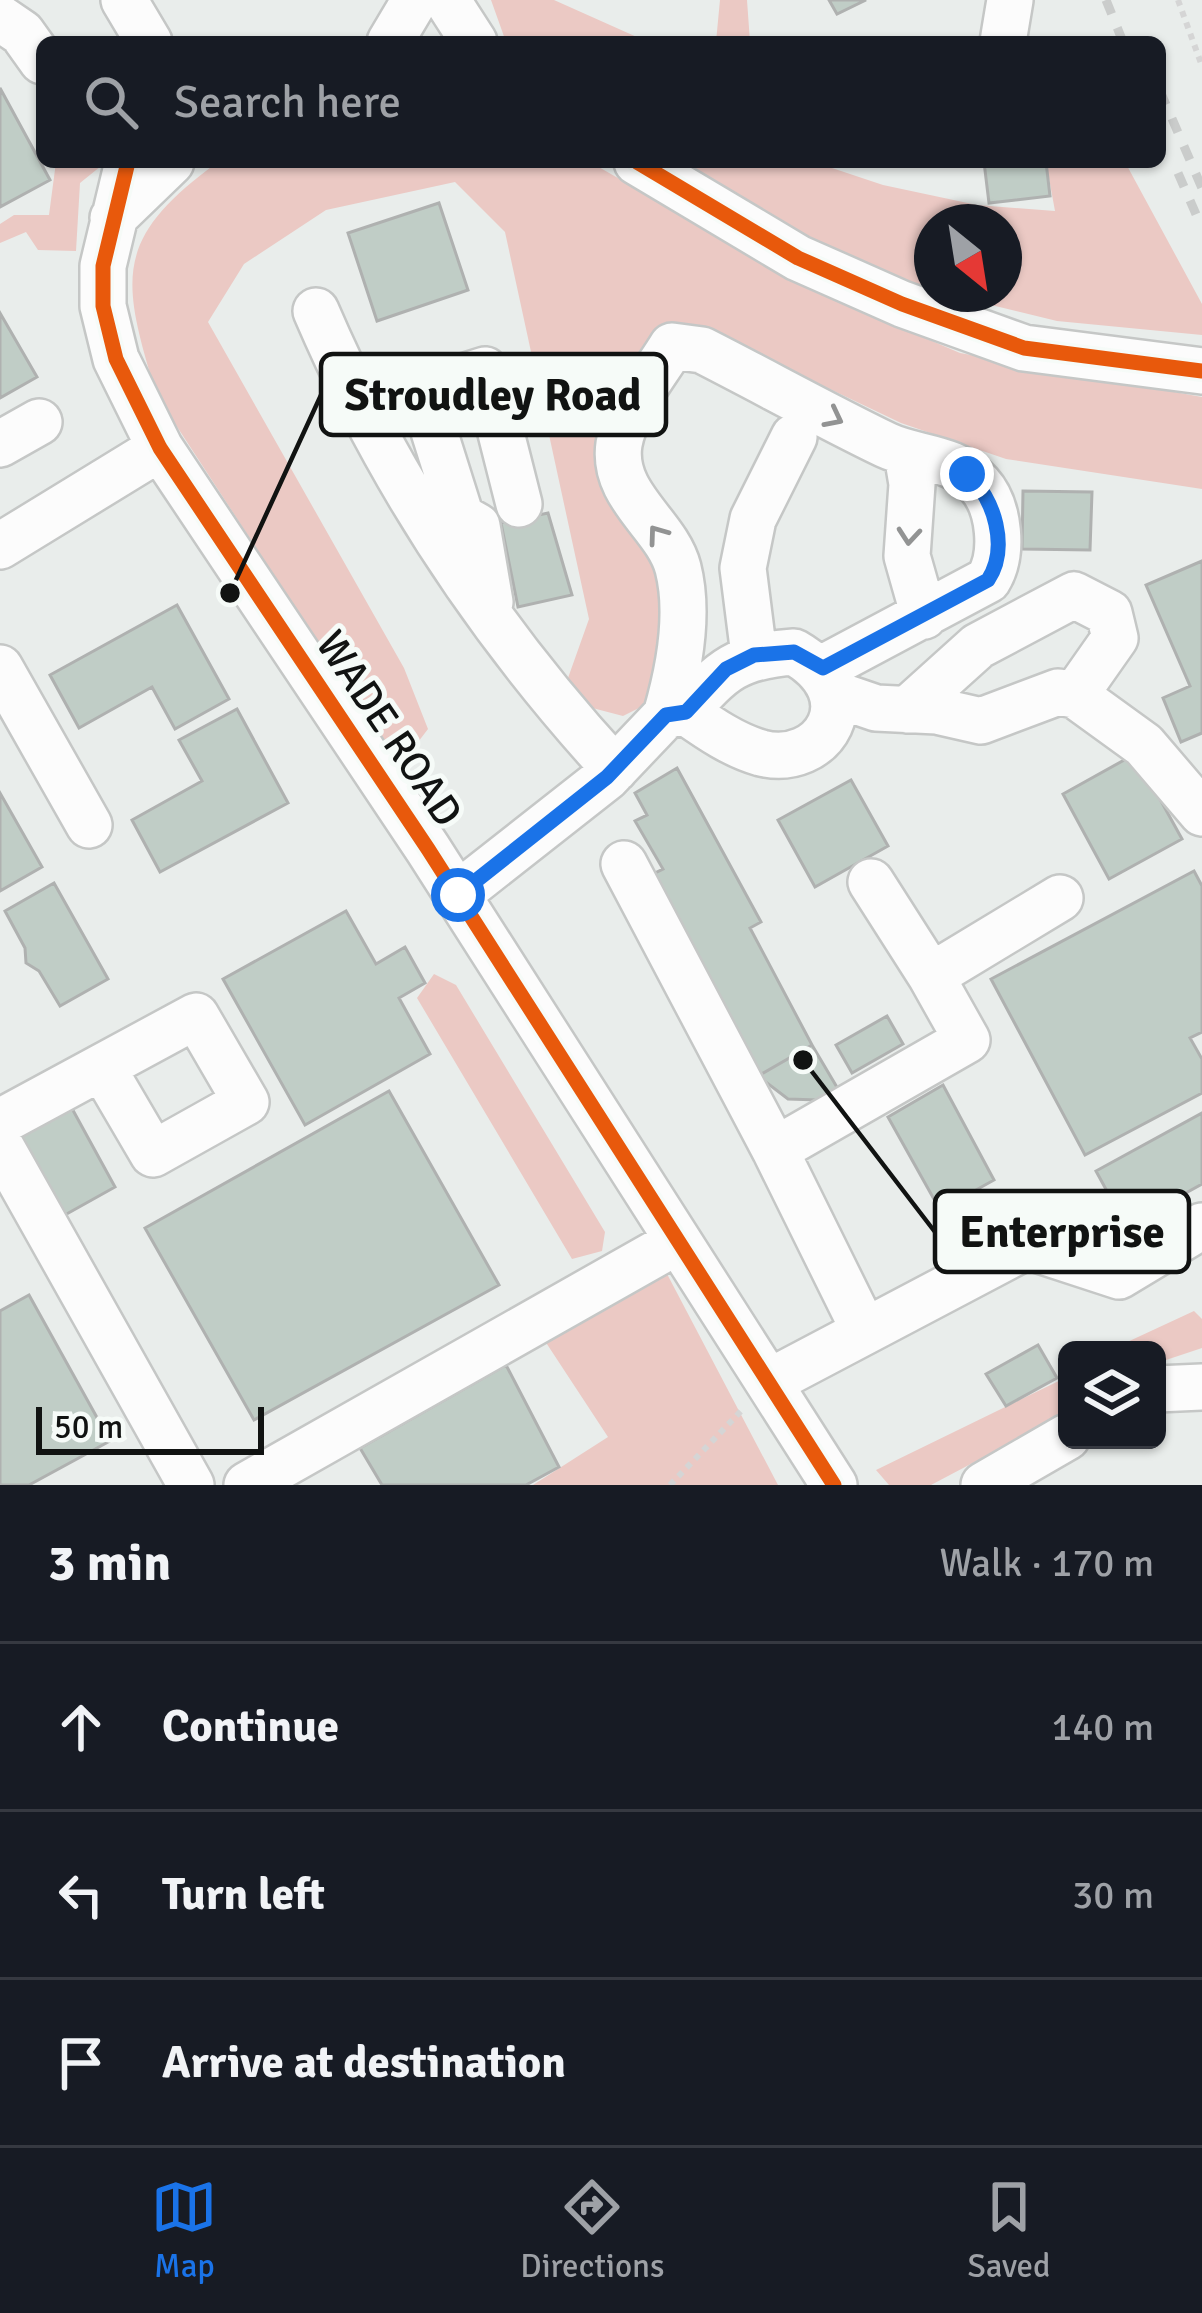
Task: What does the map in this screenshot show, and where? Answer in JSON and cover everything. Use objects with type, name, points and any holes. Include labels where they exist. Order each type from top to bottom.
[{"type":"street","points":[[394,36],[415,0]]},
{"type":"street","points":[[447,0],[470,36]]},
{"type":"street","points":[[1004,36],[1010,0]]},
{"type":"street","points":[[0,18],[22,33],[36,53]]},
{"type":"street","name":"WADE ROAD","points":[[126,168],[104,266],[103,306],[116,359],[160,448],[458,895],[834,1485]]},
{"type":"street","points":[[113,218],[165,168]]},
{"type":"street","points":[[647,168],[798,258],[902,304],[1024,347],[1191,369]]},
{"type":"street","points":[[316,311],[359,413],[493,623],[615,769]]},
{"type":"street","points":[[676,713],[678,564],[639,509],[622,472],[620,444],[672,346],[702,350],[908,454],[923,453],[981,485],[993,508],[999,563],[988,580],[924,616],[829,681]]},
{"type":"street","points":[[493,623],[477,526],[461,517],[421,391],[485,370],[519,504]]},
{"type":"street","points":[[0,444],[39,422]]},
{"type":"street","points":[[754,655],[743,568],[753,519],[794,437]]},
{"type":"street","points":[[0,546],[160,448]]},
{"type":"street","points":[[908,454],[912,484],[907,556],[924,616]]},
{"type":"street","points":[[907,710],[978,646],[1074,595],[1109,613],[1115,638],[1075,695]]},
{"type":"street","points":[[458,895],[615,769],[726,669],[754,655],[794,652],[829,681],[876,708],[981,721],[1058,692],[1075,695],[1144,745],[1202,813]]},
{"type":"street","points":[[0,668],[89,825]]},
{"type":"street","points":[[676,713],[765,754],[814,743],[831,725],[829,681]]},
{"type":"street","points":[[624,864],[864,1330]]},
{"type":"street","points":[[775,1150],[967,1040],[871,882]]},
{"type":"street","points":[[931,976],[1060,898]]},
{"type":"street","points":[[0,1122],[102,1067]]},
{"type":"street","points":[[0,1145],[191,1485]]},
{"type":"street","points":[[770,1381],[1027,1246],[1119,1276],[1202,1226]]},
{"type":"street","points":[[247,1485],[678,1240]]},
{"type":"street","points":[[1166,1389],[1202,1387]]},
{"type":"street","points":[[984,1485],[1058,1441]]},
{"type":"path","points":[[1178,0],[1202,66]]},
{"type":"path","points":[[670,1485],[770,1381]]},
{"type":"shaded area","points":[[491,0],[554,0],[635,36],[504,36]]},
{"type":"shaded area","points":[[720,0],[747,0],[750,36],[717,36]]},
{"type":"shaded area","points":[[55,168],[99,168],[80,183],[76,251],[38,250],[26,232],[0,243],[0,224],[14,215],[49,215]]},
{"type":"shaded area","points":[[210,168],[600,168],[811,289],[960,353],[1202,397],[1202,489],[1006,459],[901,423],[769,360],[666,326],[601,441],[692,624],[683,686],[623,716],[581,705],[568,678],[589,619],[505,232],[455,182],[326,210],[244,264],[208,322],[404,668],[428,729],[399,767],[157,396],[136,321],[134,264],[143,239],[183,189]]},
{"type":"shaded area","points":[[667,168],[832,168],[883,185],[972,204],[914,204],[914,283],[789,243]]},
{"type":"shaded area","points":[[1047,168],[1128,168],[1202,304],[1202,335],[1057,321],[1020,312],[1022,208],[1055,211]]},
{"type":"shaded area","points":[[434,974],[456,985],[605,1232],[602,1251],[572,1259],[417,998]]},
{"type":"shaded area","points":[[666,1272],[778,1485],[533,1485],[608,1437],[541,1335]]},
{"type":"shaded area","points":[[1194,1311],[1202,1319],[1202,1348],[1166,1360],[1166,1341],[1129,1341]]},
{"type":"shaded area","points":[[1058,1381],[1058,1418],[931,1485],[889,1485],[876,1470]]},
{"type":"building","points":[[829,0],[866,0],[837,14]]},
{"type":"building","points":[[0,88],[36,154],[36,168],[43,168],[50,180],[0,207]]},
{"type":"building","points":[[985,168],[1047,168],[1050,196],[989,203]]},
{"type":"building","points":[[439,203],[468,290],[377,321],[348,233]]},
{"type":"building","points":[[0,313],[37,377],[0,398]]},
{"type":"building","points":[[1023,491],[1092,492],[1090,550],[1022,549]]},
{"type":"building","points":[[548,513],[572,595],[518,607],[501,523]]},
{"type":"building","points":[[1202,561],[1202,733],[1181,742],[1163,698],[1190,686],[1146,585]]},
{"type":"building","points":[[177,605],[229,699],[175,729],[152,687],[79,728],[50,675]]},
{"type":"building","points":[[237,709],[288,803],[160,872],[132,820],[202,781],[179,740]]},
{"type":"building","points":[[1135,754],[1182,839],[1109,879],[1063,794]]},
{"type":"building","points":[[677,768],[761,922],[750,928],[812,1045],[758,1076],[649,876],[663,869],[635,821],[647,815],[635,793]]},
{"type":"building","points":[[851,780],[888,846],[815,887],[778,820]]},
{"type":"building","points":[[0,793],[42,867],[0,891]]},
{"type":"building","points":[[1194,871],[1202,886],[1202,1032],[1190,1038],[1202,1059],[1202,1093],[1085,1155],[991,979]]},
{"type":"building","points":[[54,883],[108,979],[60,1006],[39,971],[26,963],[25,948],[5,911]]},
{"type":"building","points":[[346,911],[376,964],[405,947],[425,983],[399,998],[430,1054],[305,1125],[223,979]]},
{"type":"building","points":[[887,1016],[903,1044],[852,1073],[836,1045]]},
{"type":"building","points":[[812,1045],[838,1089],[818,1100],[788,1099],[758,1076]]},
{"type":"building","points":[[943,1085],[994,1180],[940,1210],[888,1117]]},
{"type":"building","points":[[389,1091],[499,1285],[254,1420],[145,1228]]},
{"type":"building","points":[[69,1103],[115,1187],[63,1216],[16,1133]]},
{"type":"building","points":[[1202,1113],[1202,1184],[1126,1226],[1096,1171]]},
{"type":"building","points":[[29,1295],[110,1441],[29,1485],[0,1485],[0,1311]]},
{"type":"building","points":[[1038,1345],[1057,1378],[1006,1406],[986,1374]]},
{"type":"building","points":[[506,1365],[559,1467],[526,1485],[382,1485],[360,1448]]},
{"type":"railway","points":[[1106,0],[1121,36]]},
{"type":"railway","points":[[1166,105],[1202,188]]},
{"type":"railway","points":[[1178,173],[1202,228]]},
{"type":"cycle path","points":[[127,168],[103,266],[103,306],[116,359],[160,448],[428,849],[834,1485]]},
{"type":"cycle path","points":[[647,168],[798,258],[902,304],[1024,348],[1202,371]]},
{"type":"place","name":"Stroudley Road","points":[[230,593]]},
{"type":"place","name":"Enterprise","points":[[803,1060]]},
{"type":"route","points":[[458,895],[607,777],[666,715],[686,712],[726,669],[754,655],[794,652],[823,668],[988,580],[999,563],[993,508],[981,485],[967,474]]}]
